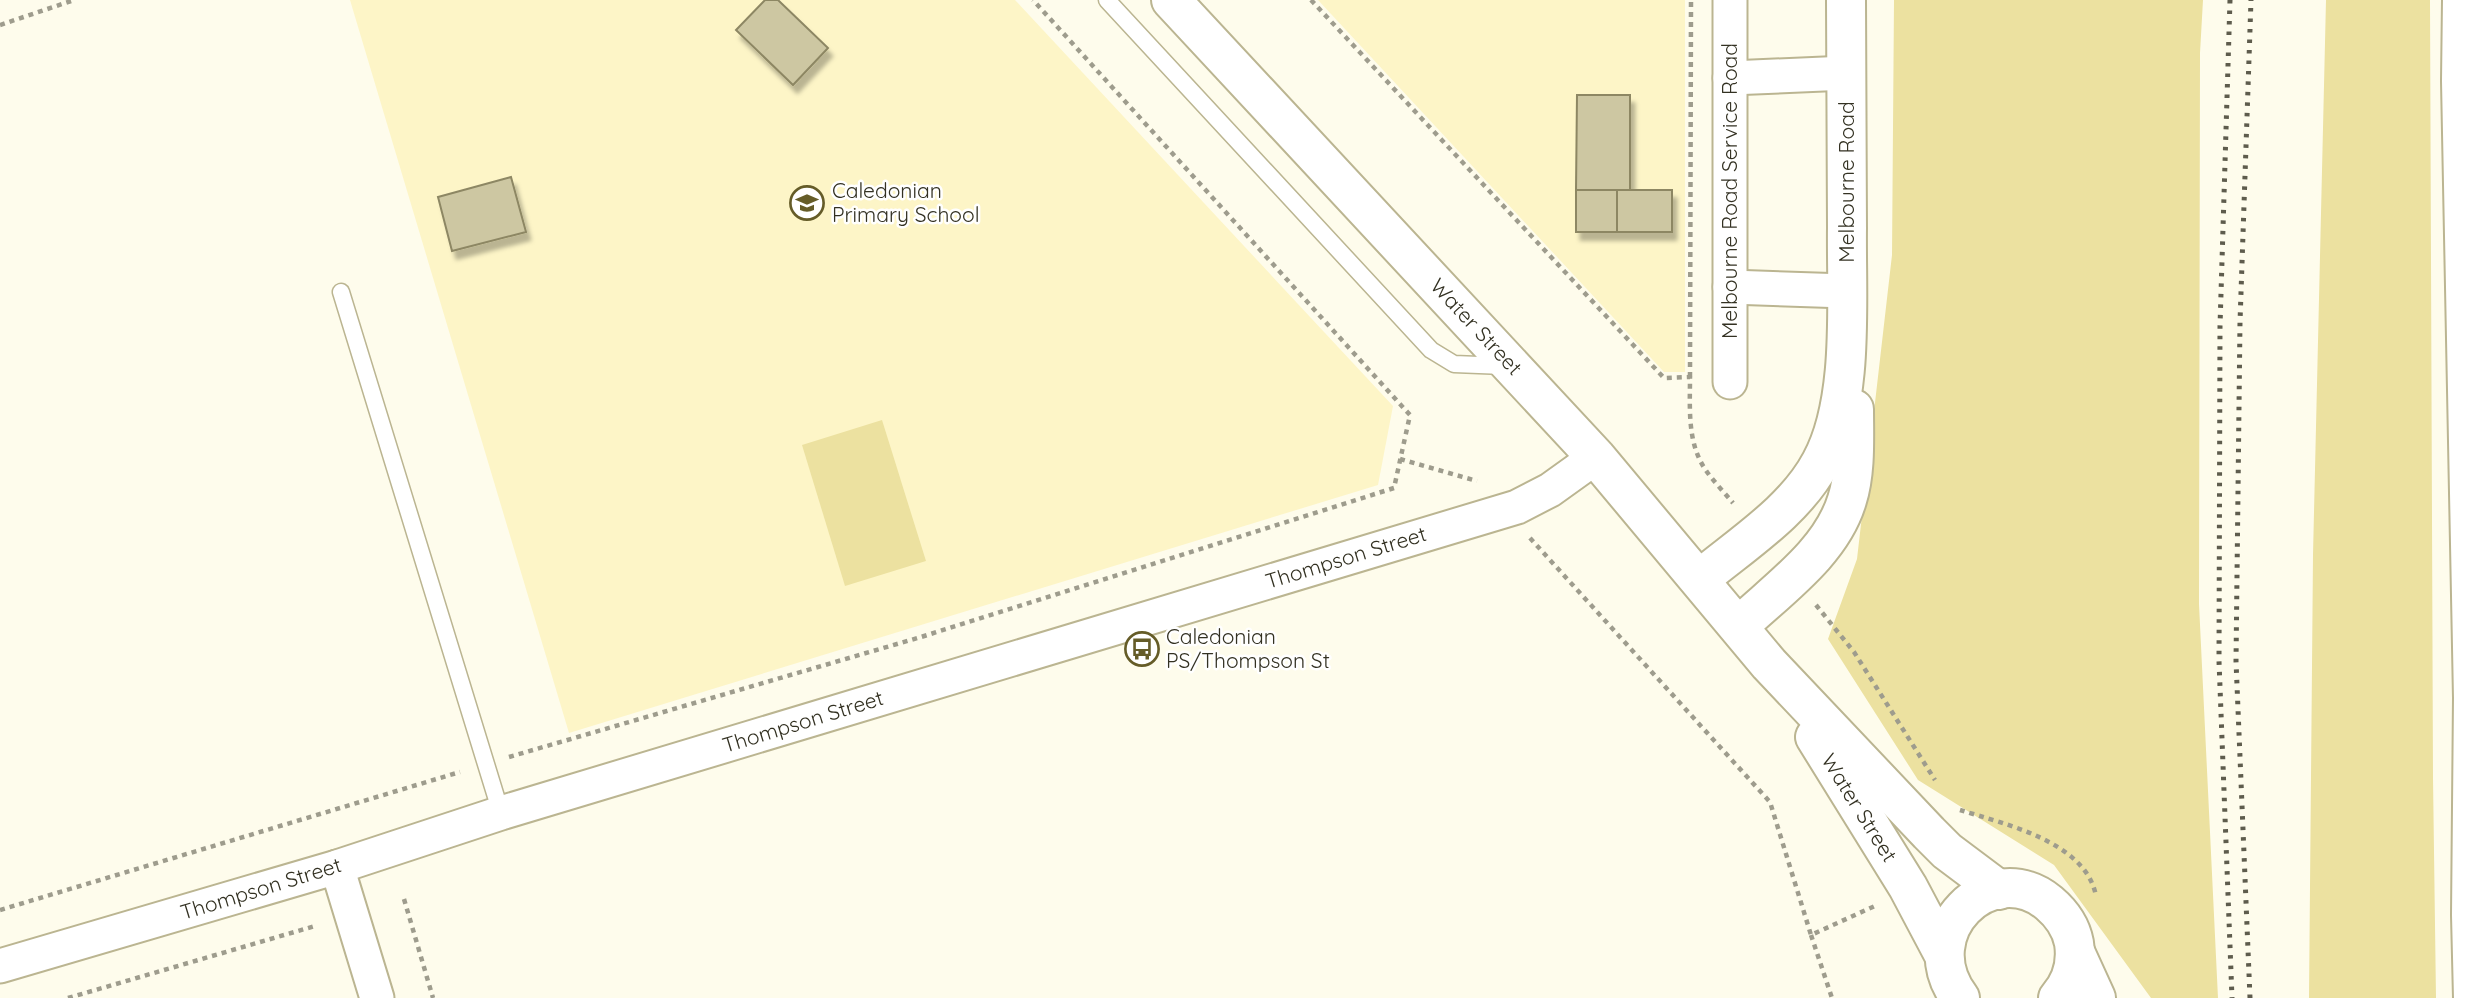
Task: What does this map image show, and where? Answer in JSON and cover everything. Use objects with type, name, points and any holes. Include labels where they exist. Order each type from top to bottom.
[{"type":"main road","name":"Water Street","points":[[1171,0],[1596,457],[1739,626],[1769,664],[1908,887],[1946,980]]},
{"type":"main road","name":"Melbourne Road","points":[[1700,579],[1757,532],[1806,485],[1830,444],[1837,424],[1843,394],[1846,296],[1846,0]]},
{"type":"main road","points":[[2462,0],[2460,81],[2473,698],[2473,998]]},
{"type":"main road","name":"Melbourne Road","points":[[1739,626],[1819,551],[1833,533],[1848,497],[1854,441],[1854,403],[1846,296]]},
{"type":"main road","name":"Water Street","points":[[1769,664],[1940,820],[1947,851],[2000,890]]},
{"type":"main road","points":[[1946,980],[1946,937],[1953,920],[1981,895],[2015,889],[2031,892],[2045,900],[2066,922],[2075,952],[2096,998]]},
{"type":"main road","points":[[2058,998],[2073,972],[2075,952]]},
{"type":"street","name":"Melbourne Road Service Road","points":[[1730,0],[1730,382]]},
{"type":"street","name":"Melbourne Road","points":[[1730,78],[1847,73]]},
{"type":"street","name":"Melbourne Road","points":[[1730,287],[1846,296]]},
{"type":"street","name":"Thompson Street","points":[[0,966],[337,867],[501,813],[1506,510],[1543,495],[1596,457]]},
{"type":"street","points":[[337,867],[377,998]]},
{"type":"lane","points":[[1107,0],[1432,350],[1454,364],[1513,366]]},
{"type":"lane","points":[[341,292],[501,813]]},
{"type":"path","points":[[0,25],[74,0]]},
{"type":"path","points":[[0,910],[934,633],[1394,488],[1410,415],[1033,0]]},
{"type":"path","points":[[1311,0],[1664,378],[1690,377]]},
{"type":"path","points":[[1691,0],[1692,438],[1705,470],[1757,532]]},
{"type":"path","points":[[1400,459],[1482,482],[1770,802],[1832,998]]},
{"type":"path","points":[[1793,576],[1854,652],[1938,785]]},
{"type":"path","points":[[1940,820],[2021,829],[2067,852],[2093,882],[2098,905]]},
{"type":"path","points":[[1811,935],[1866,911],[1908,887]]},
{"type":"path","points":[[404,899],[433,998]]},
{"type":"path","points":[[68,998],[315,926]]},
{"type":"shaded area","name":"Caledonian Primary School","points":[[350,0],[1015,0],[1393,406],[1378,485],[569,733]]},
{"type":"shaded area","points":[[1318,0],[1685,0],[1685,372],[1664,372]]},
{"type":"shaded area","points":[[1894,0],[2203,0],[2200,53],[2199,604],[2218,998],[2151,998],[2054,865],[1918,780],[1828,639],[1857,559],[1892,255]]},
{"type":"shaded area","points":[[2326,0],[2430,0],[2436,998],[2309,998],[2313,555]]},
{"type":"shaded area","points":[[882,420],[926,561],[845,586],[802,445]]},
{"type":"building","points":[[765,0],[778,0],[828,48],[793,85],[736,30]]},
{"type":"building","points":[[1577,95],[1630,95],[1630,190],[1576,190]]},
{"type":"building","points":[[511,177],[526,232],[452,251],[438,197]]},
{"type":"building","points":[[1576,190],[1617,190],[1617,232],[1576,232]]},
{"type":"building","points":[[1617,190],[1672,190],[1672,232],[1617,232]]},
{"type":"railway","points":[[2230,0],[2220,326],[2219,661],[2232,998]]},
{"type":"railway","points":[[2250,998],[2236,661],[2240,322],[2251,0]]},
{"type":"place","name":"Caledonian Primary School","points":[[807,203]]},
{"type":"place","name":"Caledonian PS/Thompson St","points":[[1142,649]]}]
